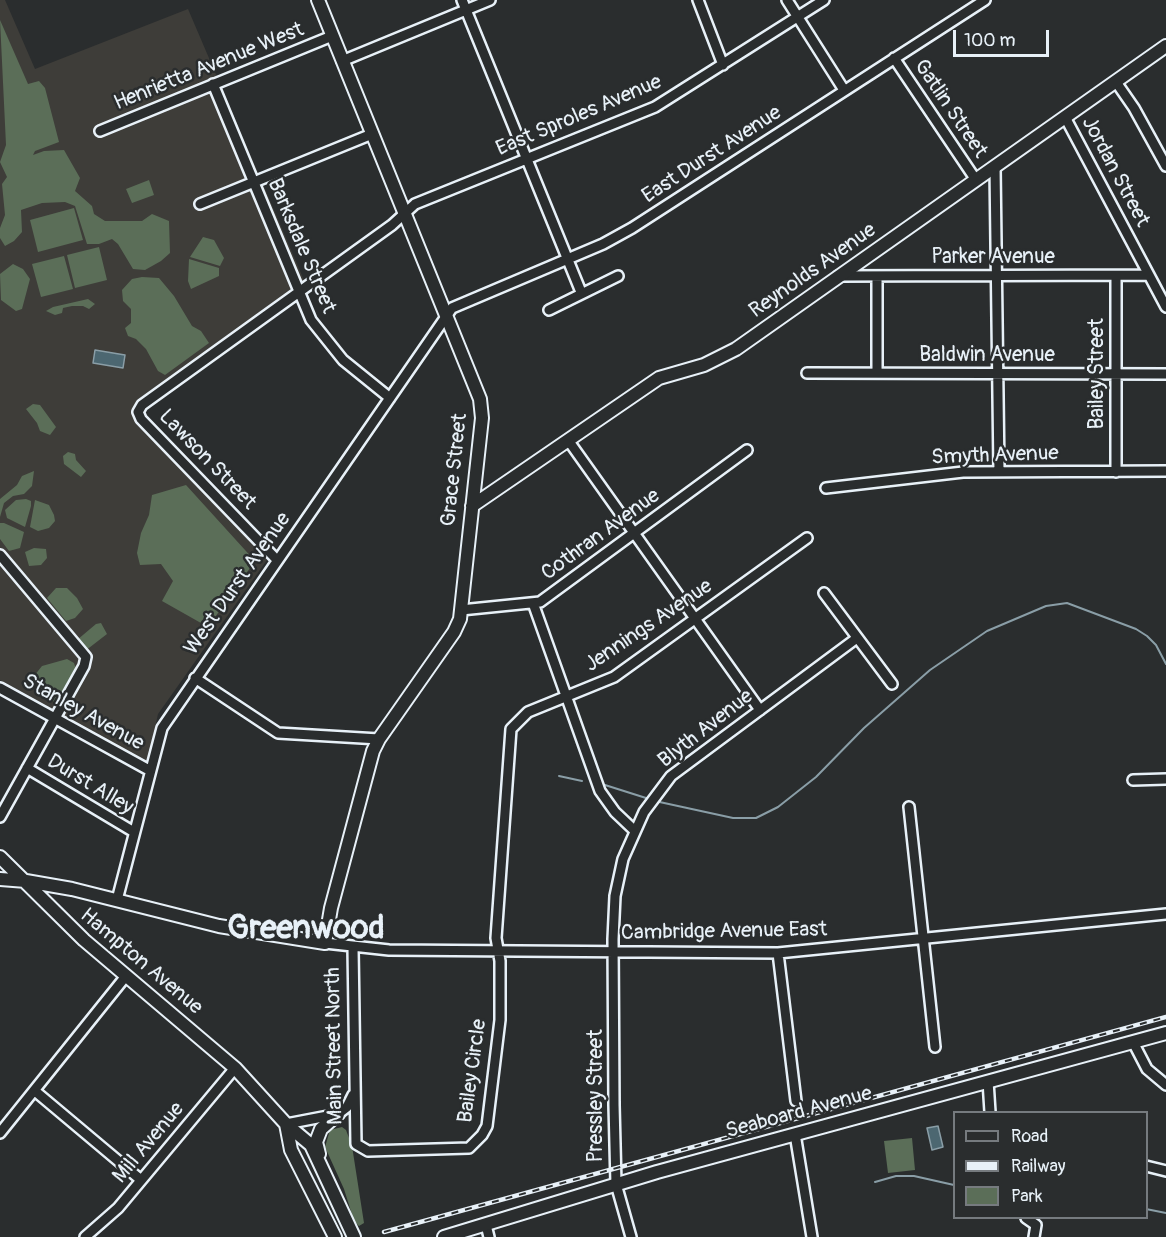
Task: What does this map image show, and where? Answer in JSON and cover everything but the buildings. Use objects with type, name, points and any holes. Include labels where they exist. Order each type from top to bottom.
[{"type":"main road","name":"Grace Street","points":[[318,0],[482,405],[461,610],[454,632],[379,739],[331,908],[325,943]]},
{"type":"main road","name":"Reynolds Avenue","points":[[472,506],[659,378],[705,365],[728,354],[1166,46]]},
{"type":"main road","name":"Hampton Avenue","points":[[0,857],[26,880],[59,917],[235,1068],[286,1124],[311,1145],[353,1235]]},
{"type":"main road","points":[[0,879],[26,880],[219,926],[325,943]]},
{"type":"main road","name":"Seaboard Avenue","points":[[444,1237],[487,1231],[616,1184],[1166,1033]]},
{"type":"main road","points":[[321,1167],[316,1142],[321,1129],[338,1114]]},
{"type":"main road","points":[[286,1124],[291,1150],[335,1237]]},
{"type":"street","points":[[462,0],[581,292]]},
{"type":"street","points":[[342,61],[490,0]]},
{"type":"street","points":[[698,0],[723,65]]},
{"type":"street","points":[[787,0],[844,90]]},
{"type":"street","name":"East Sproles Avenue","points":[[138,410],[200,361],[405,215],[415,204],[655,107],[824,0]]},
{"type":"street","name":"East Durst Avenue","points":[[446,316],[459,304],[567,260],[642,222],[985,0]]},
{"type":"street","name":"Henrietta Avenue West","points":[[100,131],[332,36]]},
{"type":"street","name":"Gatlin Street","points":[[894,58],[976,180]]},
{"type":"street","points":[[1116,82],[1134,108],[1166,166]]},
{"type":"street","name":"Barksdale Street","points":[[213,84],[311,320],[334,351],[390,398]]},
{"type":"street","name":"Jordan Street","points":[[1065,117],[1166,307]]},
{"type":"street","points":[[200,204],[372,134]]},
{"type":"street","points":[[995,167],[999,472]]},
{"type":"street","name":"Parker Avenue","points":[[838,276],[1149,275]]},
{"type":"street","points":[[549,310],[581,292],[618,276]]},
{"type":"street","name":"Bailey Street","points":[[1116,276],[1116,472]]},
{"type":"street","points":[[877,277],[877,373]]},
{"type":"street","name":"West Durst Avenue","points":[[117,900],[149,770],[162,728],[446,316]]},
{"type":"street","name":"Baldwin Avenue","points":[[807,373],[1166,374]]},
{"type":"street","name":"Lawson Street","points":[[138,410],[141,419],[277,560]]},
{"type":"street","points":[[568,440],[760,710]]},
{"type":"street","name":"Cothran Avenue","points":[[461,610],[540,602],[747,450]]},
{"type":"street","name":"Smyth Avenue","points":[[826,488],[950,473],[1166,471]]},
{"type":"street","name":"Jennings Avenue","points":[[497,951],[509,735],[515,723],[525,713],[614,677],[807,538]]},
{"type":"street","points":[[0,555],[86,657],[84,666],[0,817]]},
{"type":"street","points":[[824,593],[892,684]]},
{"type":"street","points":[[534,603],[600,791],[615,812],[635,831]]},
{"type":"street","name":"Blyth Avenue","points":[[614,952],[617,881],[623,859],[650,802],[671,776],[857,638]]},
{"type":"street","points":[[195,678],[278,733],[379,739]]},
{"type":"street","name":"Stanley Avenue","points":[[0,688],[149,770]]},
{"type":"street","name":"Durst Alley","points":[[27,768],[134,832]]},
{"type":"street","points":[[1133,780],[1166,779]]},
{"type":"street","points":[[909,807],[935,1047]]},
{"type":"street","name":"Cambridge Avenue East","points":[[325,943],[353,948],[778,953],[1166,914]]},
{"type":"street","name":"Main Street North","points":[[353,948],[356,1144]]},
{"type":"street","name":"Bailey Circle","points":[[356,1144],[368,1151],[465,1149],[482,1135],[488,1119],[500,1020],[497,951]]},
{"type":"street","name":"Pressley Street","points":[[614,952],[616,1184],[631,1237]]},
{"type":"street","points":[[778,953],[796,1101]]},
{"type":"street","points":[[0,1133],[126,975]]},
{"type":"street","points":[[1133,1042],[1146,1069],[1166,1085]]},
{"type":"street","name":"Mill Avenue","points":[[85,1237],[106,1220],[235,1068]]},
{"type":"street","points":[[988,1081],[990,1111]]},
{"type":"street","points":[[35,1091],[141,1180]]},
{"type":"street","points":[[286,1124],[338,1114],[347,1107],[355,1092]]},
{"type":"street","points":[[795,1134],[812,1237]]},
{"type":"street","points":[[1148,1166],[1166,1171]]},
{"type":"street","points":[[1027,1219],[1036,1225],[1034,1237]]},
{"type":"shaded area","points":[[0,0],[5,0],[35,69],[188,9],[306,285],[140,404],[138,417],[267,560],[158,714],[147,764],[0,680]]},
{"type":"green space","points":[[0,20],[28,84],[39,81],[45,88],[59,142],[35,151],[33,155],[44,151],[64,150],[80,178],[75,191],[92,206],[94,214],[105,221],[142,221],[152,214],[169,221],[170,253],[161,261],[145,270],[133,269],[118,244],[112,239],[99,244],[87,244],[75,206],[65,202],[42,203],[21,210],[22,232],[14,241],[5,246],[0,238],[0,228],[5,215],[2,184],[7,177],[0,162],[6,145]]},
{"type":"green space","points":[[149,180],[154,195],[132,203],[126,189]]},
{"type":"green space","points":[[74,208],[83,240],[38,252],[30,220]]},
{"type":"green space","points":[[203,237],[214,240],[224,258],[220,266],[190,257]]},
{"type":"green space","points":[[99,247],[107,280],[75,288],[67,255]]},
{"type":"green space","points":[[64,256],[73,289],[41,297],[32,264]]},
{"type":"green space","points":[[189,259],[219,268],[219,276],[191,289],[188,281]]},
{"type":"green space","points":[[13,264],[23,269],[30,279],[22,309],[16,311],[1,300],[0,274]]},
{"type":"green space","points":[[159,278],[174,296],[192,326],[201,331],[209,343],[165,375],[158,371],[146,349],[136,339],[128,336],[125,328],[131,323],[131,309],[123,301],[122,290],[132,279]]},
{"type":"green space","points":[[88,299],[95,304],[89,309],[83,306],[72,306],[63,308],[62,313],[55,315],[46,311],[53,307]]},
{"type":"green space","points":[[33,404],[40,405],[56,427],[50,435],[40,431],[26,409]]},
{"type":"green space","points":[[68,452],[75,454],[76,460],[86,471],[81,477],[64,464],[63,456]]},
{"type":"green space","points":[[34,471],[32,486],[24,494],[13,496],[4,503],[0,517],[0,499],[17,485],[22,476]]},
{"type":"green space","points":[[186,485],[255,561],[208,627],[162,601],[173,581],[161,564],[140,565],[137,553],[141,533],[149,515],[152,495]]},
{"type":"green space","points":[[16,500],[31,501],[31,506],[25,527],[7,518],[5,510]]},
{"type":"green space","points":[[35,500],[49,505],[54,515],[55,521],[49,528],[38,531],[30,527]]},
{"type":"green space","points":[[0,523],[24,532],[20,548],[9,551],[0,539]]},
{"type":"green space","points":[[34,548],[46,549],[47,558],[41,565],[29,566],[25,552]]},
{"type":"green space","points":[[56,588],[67,588],[77,598],[83,609],[75,618],[66,621],[47,598]]},
{"type":"green space","points":[[101,623],[107,634],[85,651],[77,640],[96,624]]},
{"type":"green space","points":[[67,659],[74,663],[77,672],[59,705],[43,695],[34,676],[42,666]]},
{"type":"green space","points":[[342,1127],[346,1130],[352,1146],[364,1223],[359,1226],[354,1221],[344,1189],[325,1147],[330,1130]]},
{"type":"green space","points":[[912,1138],[915,1170],[888,1173],[884,1141]]},
{"type":"water","points":[[95,350],[125,355],[123,368],[93,363]]},
{"type":"water","points":[[938,1126],[943,1147],[932,1150],[927,1128]]},
{"type":"waterway","points":[[655,801],[733,818],[756,818],[778,807],[816,777],[864,728],[930,670],[987,631],[1046,606],[1067,603],[1136,629],[1156,645],[1166,664]]},
{"type":"waterway","points":[[559,776],[582,781]]},
{"type":"waterway","points":[[605,785],[646,798]]},
{"type":"waterway","points":[[875,1182],[896,1176],[914,1176],[953,1185]]},
{"type":"waterway","points":[[1148,1209],[1166,1213]]},
{"type":"railway","points":[[384,1232],[1166,1017]]},
{"type":"district","name":"Greenwood","points":[[306,930]]}]
